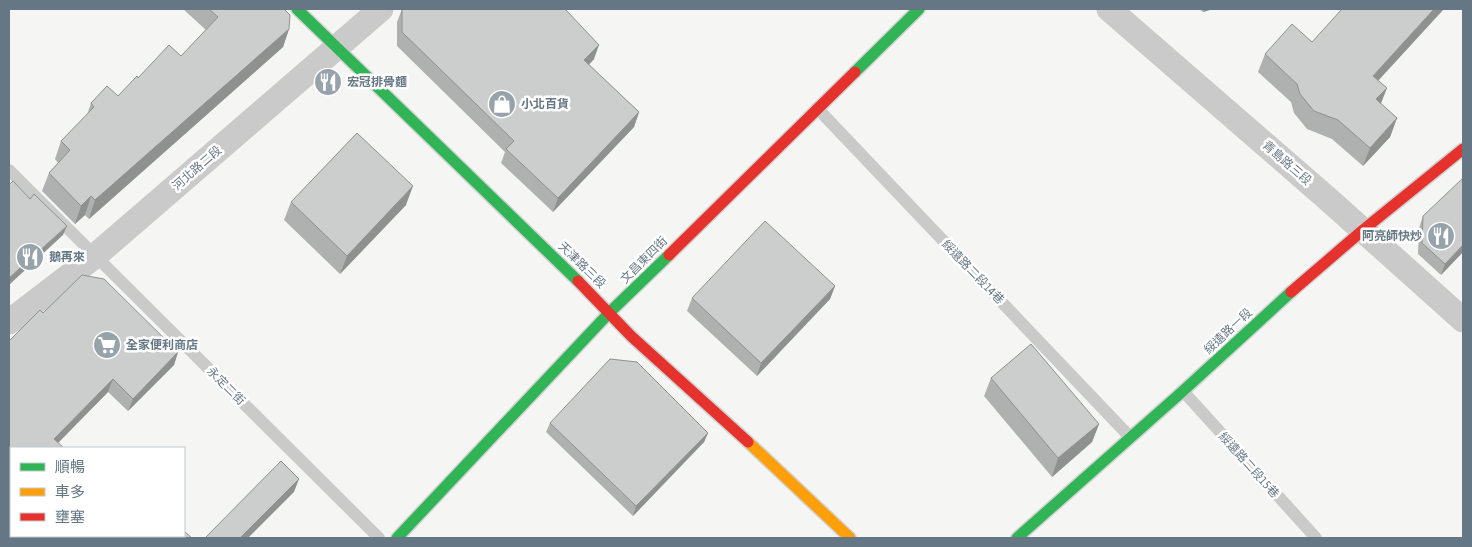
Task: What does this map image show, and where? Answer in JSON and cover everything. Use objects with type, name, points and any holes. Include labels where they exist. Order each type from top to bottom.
[{"type":"street","name":"天津路三段","points":[[297,9],[610,312],[631,336],[725,420],[850,538]]},
{"type":"street","name":"河北路二段","points":[[9,322],[95,256],[381,9]]},
{"type":"street","name":"文昌東四街","points":[[397,538],[610,312],[919,9]]},
{"type":"street","name":"青島路三段","points":[[1109,9],[1363,230],[1463,320]]},
{"type":"street","name":"綏遠路一段","points":[[1017,538],[1183,391],[1270,309],[1463,149]]},
{"type":"lane","name":"綏遠路二段14巷","points":[[817,108],[1130,436]]},
{"type":"lane","name":"永定二街","points":[[9,170],[379,538]]},
{"type":"lane","name":"綏遠路二段15巷","points":[[1183,391],[1316,538]]},
{"type":"building","points":[[209,9],[284,9],[290,15],[289,29],[95,200],[91,196],[81,206],[49,173],[70,150],[61,141],[94,107],[91,103],[107,86],[118,96],[169,45],[181,56],[218,17]]},
{"type":"building","name":"小北百貨","points":[[402,9],[565,9],[599,45],[584,60],[639,112],[558,198],[506,149],[514,141],[402,32]]},
{"type":"building","points":[[1342,9],[1434,9],[1373,76],[1387,88],[1376,99],[1397,118],[1370,148],[1338,120],[1314,111],[1300,94],[1297,84],[1265,54],[1292,24],[1312,42]]},
{"type":"building","points":[[357,133],[413,186],[347,256],[291,202]]},
{"type":"building","points":[[1463,178],[1463,245],[1445,264],[1422,243],[1423,216]]},
{"type":"building","points":[[13,181],[30,199],[34,194],[67,226],[9,278],[9,185]]},
{"type":"building","points":[[765,221],[835,286],[761,363],[692,298]]},
{"type":"building","points":[[82,275],[104,279],[178,352],[133,399],[113,379],[54,439],[63,447],[10,447],[10,537],[157,538],[9,538],[9,341],[40,310],[43,313]]},
{"type":"building","points":[[1031,344],[1099,424],[1058,458],[991,378]]},
{"type":"building","points":[[610,359],[637,362],[708,433],[636,506],[550,423]]},
{"type":"building","points":[[281,461],[299,479],[240,538],[205,538]]},
{"type":"building","points":[[185,532],[192,538],[179,538],[185,537]]},
{"type":"traffic: fast","points":[[297,9],[578,281]]},
{"type":"traffic: fast","points":[[855,72],[919,9]]},
{"type":"traffic: fast","points":[[397,538],[610,312],[669,255]]},
{"type":"traffic: fast","points":[[1017,538],[1183,391],[1291,292]]},
{"type":"traffic: slow","points":[[748,442],[850,538]]},
{"type":"traffic: jam","points":[[669,255],[855,72]]},
{"type":"traffic: jam","points":[[1291,292],[1363,230],[1463,149]]},
{"type":"traffic: jam","points":[[578,281],[631,336],[748,442]]},
{"type":"place","name":"宏冠排骨麵","points":[[328,82]]},
{"type":"place","name":"小北百貨","points":[[502,104]]},
{"type":"place","name":"阿亮師快炒","points":[[1441,236]]},
{"type":"place","name":"鵝再來","points":[[30,257]]},
{"type":"place","name":"全家便利商店","points":[[107,345]]}]
